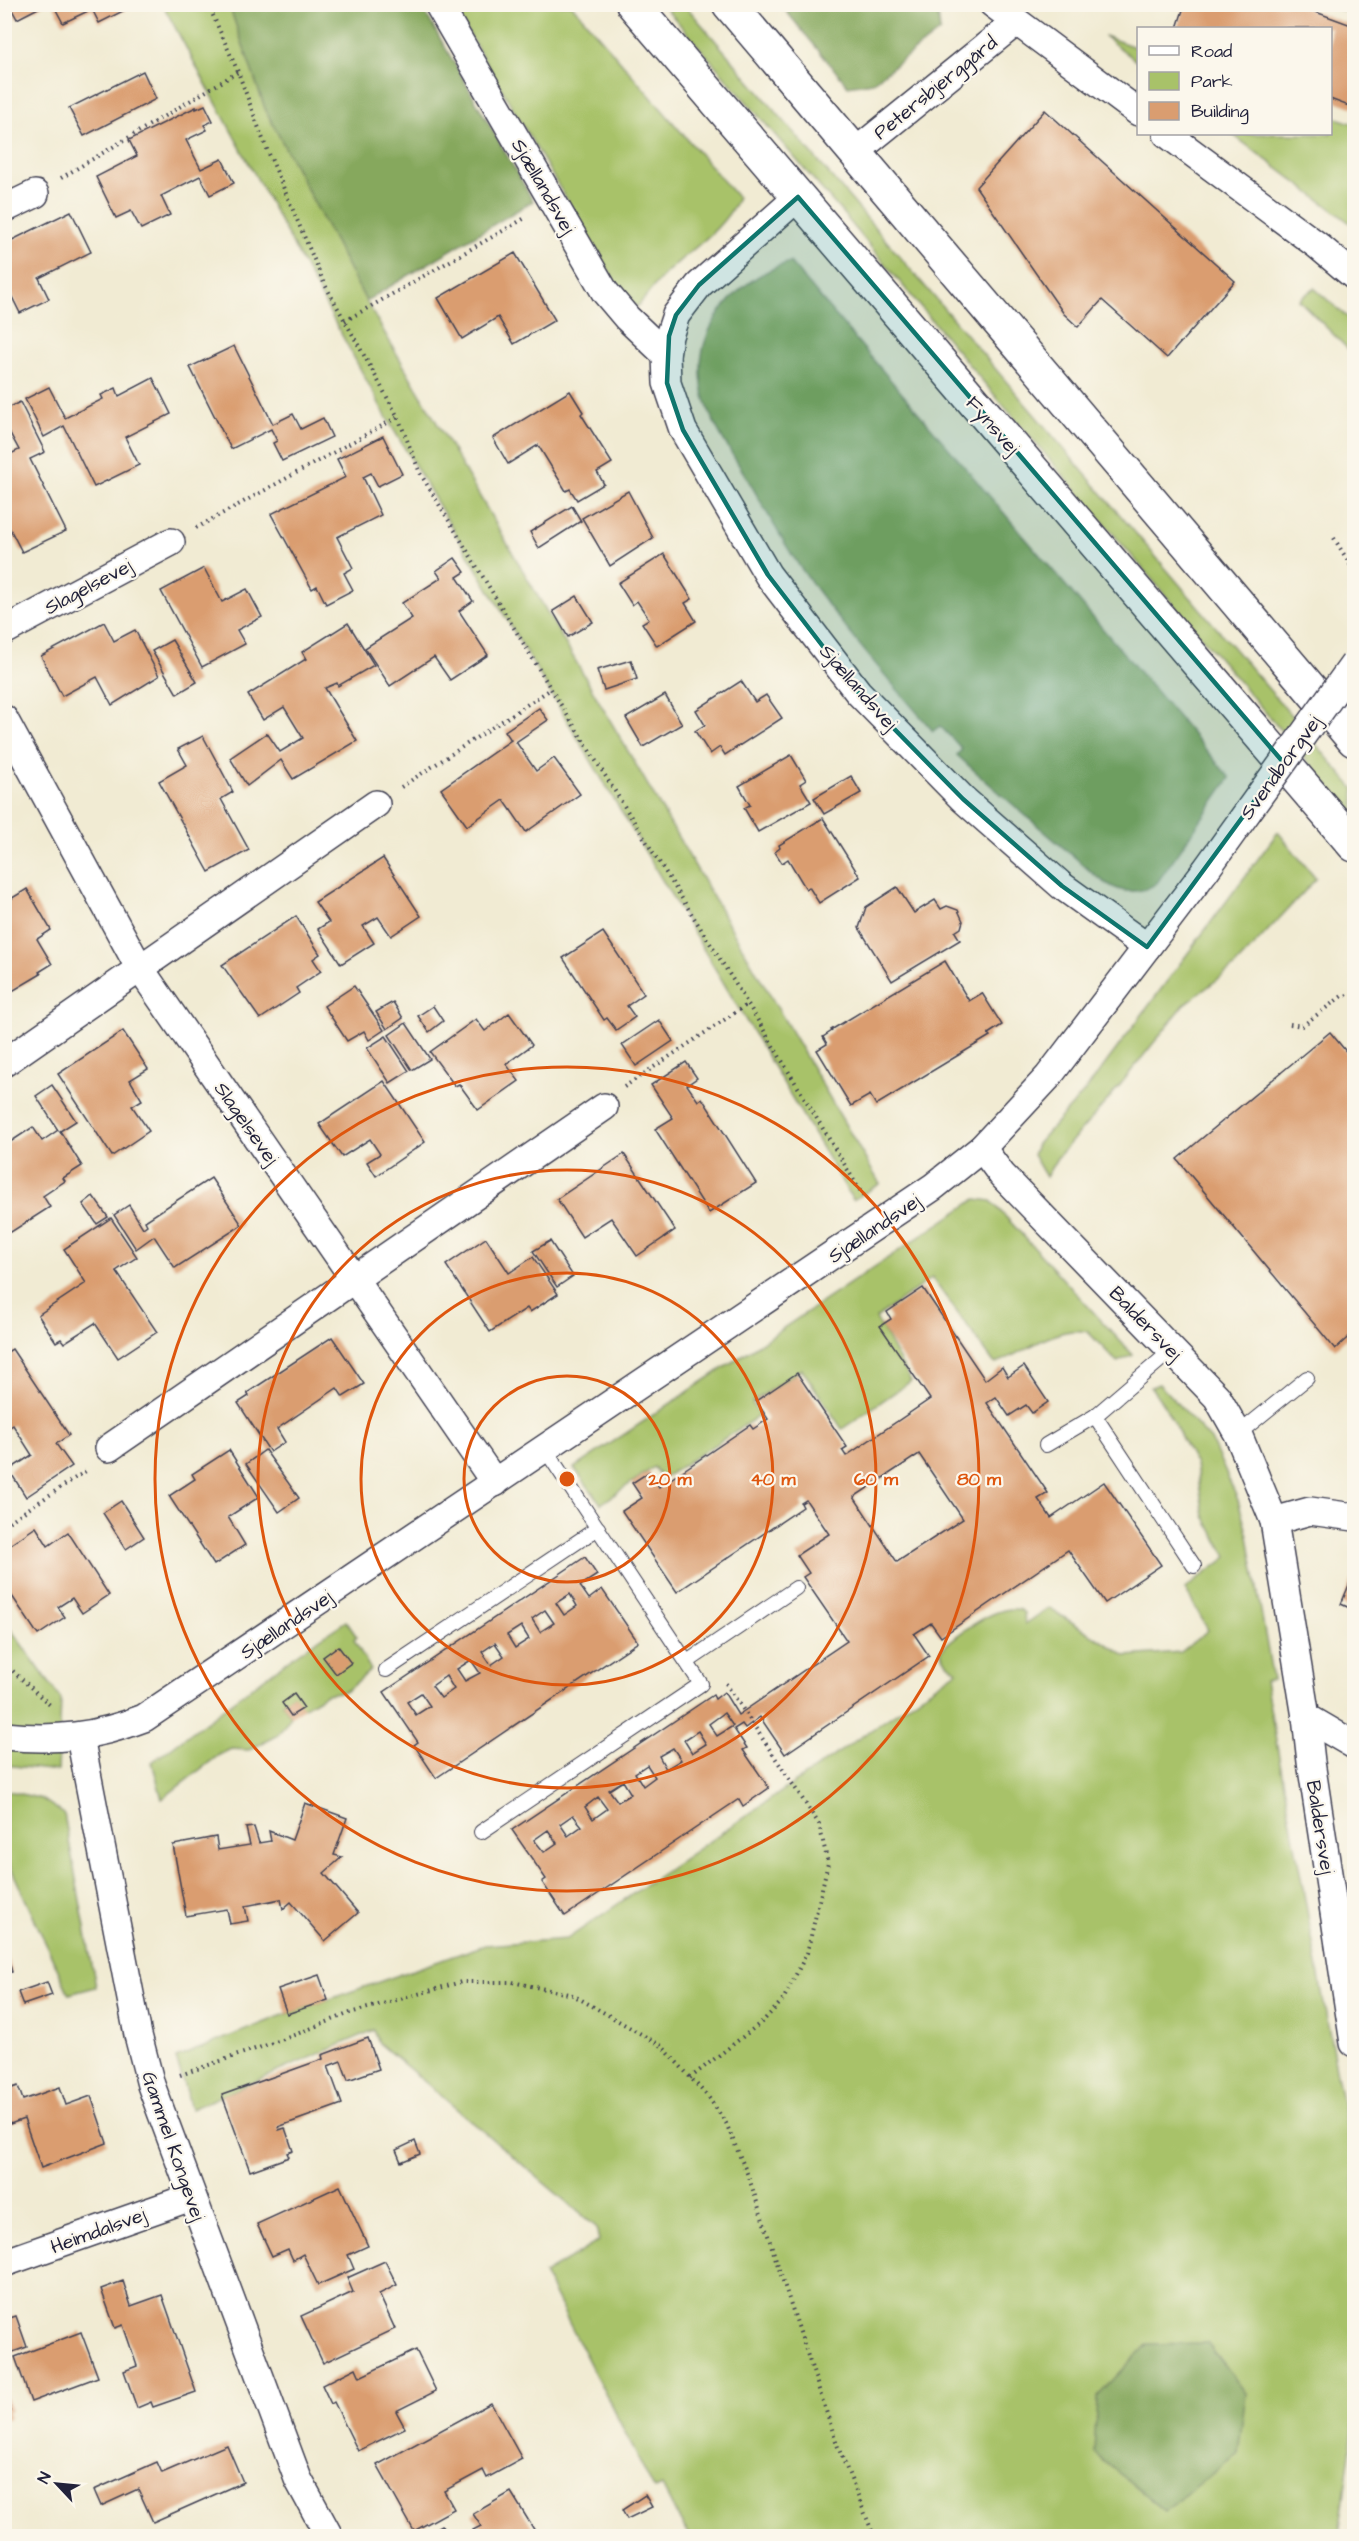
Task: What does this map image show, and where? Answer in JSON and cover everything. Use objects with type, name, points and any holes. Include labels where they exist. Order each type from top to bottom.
[{"type":"main road","name":"Fynsvej","points":[[633,4],[1354,845]]},
{"type":"main road","points":[[729,4],[1354,740]]},
{"type":"street","name":"Sjællandsvej","points":[[438,4],[605,292],[627,318],[666,355]]},
{"type":"street","name":"Petersbjerggård","points":[[993,4],[1137,111]]},
{"type":"street","name":"Petersbjerggård","points":[[854,153],[1016,22]]},
{"type":"street","points":[[1168,135],[1317,245],[1354,276]]},
{"type":"street","points":[[4,208],[35,194]]},
{"type":"street","name":"Sjællandsvej","points":[[798,197],[699,285],[676,315],[666,355],[667,383],[683,430],[768,574],[858,692],[979,814],[1062,886],[1147,947]]},
{"type":"street","name":"Slagelsevej","points":[[4,631],[171,542]]},
{"type":"street","name":"Svendborgvej","points":[[1205,871],[1354,664]]},
{"type":"street","name":"Slagelsevej","points":[[4,719],[139,967],[495,1484]]},
{"type":"street","points":[[4,1063],[376,804]]},
{"type":"street","name":"Sjællandsvej","points":[[4,1736],[40,1740],[80,1737],[113,1730],[144,1718],[880,1225],[933,1187],[982,1148],[1048,1077],[1205,871]]},
{"type":"street","points":[[109,1448],[604,1107]]},
{"type":"street","name":"Baldersvej","points":[[982,1148],[1002,1175],[1217,1397],[1238,1434],[1274,1521],[1306,1717],[1354,2043]]},
{"type":"street","points":[[1274,1521],[1310,1511],[1354,1517]]},
{"type":"street","points":[[1306,1717],[1354,1745]]},
{"type":"street","name":"Gammel Kongevej","points":[[80,1737],[138,2035],[151,2085],[298,2479],[329,2536]]},
{"type":"street","name":"Heimdalsvej","points":[[4,2264],[191,2196]]},
{"type":"lane","points":[[1046,1445],[1095,1416],[1172,1350]]},
{"type":"lane","points":[[1238,1434],[1307,1378]]},
{"type":"lane","points":[[1095,1416],[1194,1566]]},
{"type":"lane","points":[[481,1832],[702,1684],[545,1449]]},
{"type":"lane","points":[[386,1670],[598,1528]]},
{"type":"lane","points":[[687,1662],[796,1588]]},
{"type":"path","points":[[208,4],[324,283],[398,417],[420,473],[551,689],[748,1004],[880,1225]]},
{"type":"path","points":[[35,194],[238,72]]},
{"type":"path","points":[[345,321],[554,201]]},
{"type":"path","points":[[171,542],[398,417]]},
{"type":"path","points":[[1334,538],[1354,572]]},
{"type":"path","points":[[376,804],[551,689]]},
{"type":"path","points":[[1290,1024],[1302,1026],[1342,996],[1354,994]]},
{"type":"path","points":[[604,1107],[612,1095],[748,1004]]},
{"type":"path","points":[[4,1525],[100,1462],[109,1448]]},
{"type":"path","points":[[4,1663],[43,1696],[80,1737]]},
{"type":"path","points":[[690,2078],[763,2021],[783,2000],[807,1953],[828,1863],[819,1824],[725,1682],[702,1684]]},
{"type":"path","points":[[151,2085],[284,2039],[350,2013],[461,1982],[512,1982],[573,1995],[662,2046],[709,2098],[726,2123],[749,2178],[838,2447],[874,2536]]},
{"type":"highlighted area","points":[[798,197],[1283,762],[1147,947],[1062,886],[963,799],[858,692],[768,575],[683,430],[667,383],[669,336],[676,315],[699,285]]},
{"type":"green space","points":[[163,5],[229,5],[266,111],[366,301],[880,1184],[853,1200],[389,422]]},
{"type":"green space","points":[[229,5],[421,5],[533,201],[366,301],[266,111]]},
{"type":"green space","points":[[452,5],[572,5],[738,198],[713,232],[671,268],[637,307],[624,297]]},
{"type":"green space","points":[[663,5],[685,5],[1354,789],[1354,816],[974,371],[845,216]]},
{"type":"green space","points":[[781,5],[937,5],[940,31],[873,82],[848,86]]},
{"type":"green space","points":[[1325,5],[1354,5],[1354,14]]},
{"type":"green space","points":[[1104,36],[1137,48],[1137,61]]},
{"type":"green space","points":[[1332,116],[1354,124],[1354,226],[1233,135],[1332,135]]},
{"type":"green space","points":[[790,262],[1230,778],[1157,883],[1145,889],[1126,891],[1114,888],[1101,880],[957,755],[962,749],[940,726],[933,731],[863,649],[798,564],[724,442],[711,416],[702,389],[702,355],[707,337],[715,319],[740,290],[755,278]]},
{"type":"green space","points":[[1314,288],[1354,323],[1354,355],[1299,300]]},
{"type":"green space","points":[[1278,832],[1316,879],[1234,967],[1184,1005],[1112,1095],[1057,1158],[1046,1177],[1033,1155],[1037,1144],[1086,1090]]},
{"type":"green space","points":[[976,1199],[991,1201],[1133,1355],[1117,1362],[1088,1332],[1076,1331],[1053,1336],[995,1364],[932,1278],[876,1318],[911,1381],[842,1429],[802,1369],[752,1402],[759,1416],[662,1479],[654,1467],[601,1504],[574,1468]]},
{"type":"green space","points":[[1159,1384],[1211,1440],[1238,1500],[1248,1536],[1273,1680],[1265,1681],[1354,2167],[1354,2423],[1339,2536],[690,2536],[662,2486],[654,2489],[544,2274],[599,2241],[596,2227],[379,2043],[374,2030],[191,2109],[176,2058],[278,2017],[485,1945],[567,1939],[957,1671],[947,1663],[940,1651],[966,1629],[1000,1611],[1020,1610],[1024,1613],[1025,1624],[1049,1608],[1126,1656],[1181,1652],[1208,1630],[1185,1589],[1227,1557],[1204,1516],[1196,1465],[1165,1407],[1151,1387]]},
{"type":"green space","points":[[4,1620],[61,1699],[58,1771],[5,1765]]},
{"type":"green space","points":[[346,1621],[357,1637],[354,1640],[371,1670],[346,1691],[326,1694],[303,1708],[293,1695],[282,1703],[291,1716],[278,1735],[249,1750],[231,1749],[219,1755],[162,1799],[152,1762],[298,1653]]},
{"type":"green space","points":[[5,1790],[42,1799],[64,1814],[96,1987],[69,1994],[5,1855]]},
{"type":"green space","points":[[1207,2343],[1246,2393],[1238,2453],[1165,2511],[1094,2453],[1097,2397],[1147,2344]]},
{"type":"building","points":[[9,4],[46,4],[17,19]]},
{"type":"building","points":[[53,4],[122,4],[125,10],[99,23],[92,9],[63,23]]},
{"type":"building","points":[[1185,4],[1294,4],[1354,26],[1354,108],[1332,100],[1332,27],[1177,27]]},
{"type":"building","points":[[143,71],[156,99],[84,136],[69,108]]},
{"type":"building","points":[[205,105],[213,121],[204,125],[207,130],[186,140],[201,169],[222,159],[234,183],[210,195],[200,176],[161,196],[170,215],[141,229],[131,211],[116,218],[96,177],[137,156],[129,140],[196,107],[196,109]]},
{"type":"building","points":[[1045,110],[1235,281],[1167,358],[1102,300],[1078,327],[1064,314],[976,187]]},
{"type":"building","points":[[71,211],[91,252],[39,278],[49,299],[20,313],[10,293],[4,295],[4,244]]},
{"type":"building","points":[[515,253],[555,320],[514,344],[498,317],[462,339],[438,298]]},
{"type":"building","points":[[234,346],[273,424],[293,414],[301,429],[323,418],[332,437],[282,461],[273,443],[277,441],[271,429],[231,449],[190,367]]},
{"type":"building","points":[[153,378],[171,414],[125,437],[139,465],[94,487],[64,426],[44,437],[25,399],[49,387],[65,418],[103,399],[101,395],[116,388],[119,396]]},
{"type":"building","points":[[570,391],[583,412],[581,414],[612,463],[597,472],[604,484],[577,500],[570,489],[566,491],[538,445],[508,464],[493,438]]},
{"type":"building","points":[[20,402],[45,452],[30,459],[66,531],[22,552],[4,517],[4,457],[19,450],[4,422],[4,410]]},
{"type":"building","points":[[383,436],[402,474],[378,486],[371,473],[363,477],[381,515],[337,537],[353,568],[344,573],[353,590],[326,604],[317,586],[312,589],[271,514],[346,477],[337,459]]},
{"type":"building","points":[[628,491],[653,538],[610,566],[582,518]]},
{"type":"building","points":[[572,506],[581,521],[539,548],[530,532]]},
{"type":"building","points":[[664,554],[692,599],[685,603],[696,621],[657,646],[642,623],[649,619],[637,601],[632,605],[618,583]]},
{"type":"building","points":[[455,558],[465,572],[457,577],[473,601],[459,611],[488,655],[450,680],[434,657],[390,686],[365,648],[412,618],[402,603],[441,578],[436,571]]},
{"type":"building","points":[[204,568],[222,602],[247,589],[262,617],[237,630],[245,644],[202,667],[161,591]]},
{"type":"building","points":[[577,596],[593,622],[568,637],[553,611]]},
{"type":"building","points":[[104,622],[114,641],[135,630],[159,676],[112,705],[97,677],[62,696],[41,656]]},
{"type":"building","points":[[348,623],[374,665],[338,686],[337,683],[325,688],[357,741],[293,779],[281,760],[247,786],[230,758],[267,733],[280,752],[303,738],[284,707],[263,720],[248,695],[306,659],[302,652]]},
{"type":"building","points":[[172,640],[197,682],[177,694],[152,651]]},
{"type":"building","points":[[631,660],[637,679],[604,690],[597,670]]},
{"type":"building","points":[[741,681],[755,702],[766,695],[782,718],[725,755],[720,747],[710,754],[695,731],[705,725],[696,710]]},
{"type":"building","points":[[665,695],[682,724],[643,747],[626,718]]},
{"type":"building","points":[[539,708],[548,720],[516,742],[536,771],[554,758],[580,794],[526,832],[504,800],[467,826],[441,789],[511,740],[505,731]]},
{"type":"building","points":[[203,736],[233,792],[221,799],[249,850],[209,872],[159,781],[187,765],[178,749]]},
{"type":"building","points":[[791,755],[806,780],[800,784],[811,802],[758,832],[744,808],[750,805],[739,786]]},
{"type":"building","points":[[851,776],[861,793],[824,814],[814,798]]},
{"type":"building","points":[[823,818],[860,877],[819,903],[809,887],[806,889],[788,859],[782,863],[775,852],[780,848],[779,845]]},
{"type":"building","points":[[383,858],[421,916],[391,936],[378,917],[363,926],[374,943],[341,964],[318,929],[329,922],[315,902]]},
{"type":"building","points":[[897,887],[914,913],[935,900],[941,909],[947,906],[958,910],[963,921],[961,928],[955,932],[960,940],[892,981],[859,928],[866,907]]},
{"type":"building","points":[[27,889],[51,930],[37,939],[52,964],[39,972],[41,974],[4,996],[4,903]]},
{"type":"building","points":[[296,916],[320,954],[313,959],[321,971],[296,988],[299,993],[260,1019],[222,965]]},
{"type":"building","points":[[603,932],[644,994],[627,1006],[635,1017],[616,1030],[607,1018],[604,1020],[563,958]]},
{"type":"building","points":[[945,961],[969,1001],[982,993],[1002,1025],[988,1034],[990,1036],[876,1105],[870,1095],[851,1106],[817,1050],[827,1044],[823,1037]]},
{"type":"building","points":[[354,986],[384,1030],[369,1040],[364,1031],[347,1041],[324,1006]]},
{"type":"building","points":[[393,1002],[403,1018],[387,1029],[376,1012]]},
{"type":"building","points":[[433,1006],[443,1021],[429,1032],[418,1016]]},
{"type":"building","points":[[509,1013],[532,1045],[506,1064],[519,1081],[478,1110],[459,1084],[455,1086],[430,1052],[476,1019],[485,1031]]},
{"type":"building","points":[[659,1020],[673,1041],[636,1066],[622,1045]]},
{"type":"building","points":[[406,1023],[430,1059],[412,1070],[389,1035]]},
{"type":"building","points":[[123,1031],[148,1069],[130,1080],[142,1100],[132,1106],[149,1131],[112,1156],[58,1074]]},
{"type":"building","points":[[1330,1032],[1354,1061],[1354,1332],[1335,1349],[1177,1159]]},
{"type":"building","points":[[386,1036],[409,1071],[390,1083],[367,1048]]},
{"type":"building","points":[[686,1062],[697,1078],[687,1085],[698,1101],[702,1098],[756,1183],[709,1213],[655,1129],[673,1118],[651,1085]]},
{"type":"building","points":[[384,1081],[425,1142],[376,1176],[367,1162],[380,1154],[370,1139],[342,1157],[319,1124]]},
{"type":"building","points":[[52,1085],[76,1121],[60,1131],[82,1166],[63,1178],[65,1181],[43,1196],[50,1207],[11,1232],[4,1223],[4,1146],[33,1127],[42,1141],[58,1130],[36,1096]]},
{"type":"building","points":[[624,1154],[675,1230],[637,1256],[611,1218],[582,1237],[557,1199]]},
{"type":"building","points":[[211,1178],[242,1225],[175,1268],[154,1236],[136,1249],[114,1215],[129,1205],[143,1228],[147,1225],[145,1221]]},
{"type":"building","points":[[93,1196],[108,1217],[97,1224],[83,1204]]},
{"type":"building","points":[[111,1218],[137,1257],[116,1271],[157,1332],[118,1358],[95,1323],[64,1343],[61,1339],[56,1342],[38,1315],[86,1283],[64,1249]]},
{"type":"building","points":[[486,1238],[509,1273],[533,1257],[558,1294],[530,1312],[527,1308],[490,1332],[446,1265]]},
{"type":"building","points":[[550,1241],[573,1276],[557,1287],[533,1251]]},
{"type":"building","points":[[923,1288],[985,1380],[1002,1367],[1008,1377],[1024,1366],[1048,1402],[1032,1413],[1026,1405],[1009,1416],[996,1397],[987,1403],[1048,1493],[1038,1499],[1051,1518],[1104,1482],[1161,1565],[1105,1603],[1068,1550],[941,1637],[931,1623],[914,1634],[929,1656],[785,1754],[760,1717],[745,1728],[742,1724],[734,1729],[747,1748],[743,1750],[769,1788],[743,1806],[739,1799],[565,1916],[542,1882],[546,1879],[512,1830],[713,1695],[715,1699],[724,1692],[738,1715],[847,1641],[803,1577],[809,1573],[797,1555],[829,1534],[806,1500],[801,1503],[803,1507],[677,1592],[622,1511],[642,1498],[632,1483],[649,1472],[659,1487],[750,1425],[753,1429],[768,1419],[756,1401],[797,1373],[847,1447],[842,1450],[846,1456],[930,1399],[880,1326],[891,1319],[887,1312]],"holes":[[[919,1454],[963,1519],[897,1562],[854,1497]],[[724,1713],[733,1726],[717,1736],[709,1724]],[[698,1731],[706,1744],[692,1753],[684,1740]],[[673,1748],[681,1760],[666,1769],[659,1756]],[[647,1765],[655,1777],[643,1786],[635,1773]],[[623,1781],[631,1794],[618,1802],[609,1790]],[[598,1797],[607,1809],[593,1819],[585,1807]],[[573,1815],[582,1826],[568,1836],[560,1824]],[[548,1830],[557,1843],[544,1852],[534,1840]]]},
{"type":"building","points":[[332,1337],[364,1384],[343,1397],[337,1388],[277,1429],[285,1442],[270,1452],[238,1403],[249,1396],[247,1393]]},
{"type":"building","points":[[12,1349],[69,1435],[56,1444],[72,1466],[26,1497],[9,1470],[32,1455],[13,1425],[4,1431],[4,1354]]},
{"type":"building","points":[[229,1450],[259,1497],[228,1517],[245,1545],[214,1565],[169,1496],[195,1479],[192,1474]]},
{"type":"building","points":[[265,1450],[299,1498],[279,1512],[246,1464]]},
{"type":"building","points":[[121,1501],[144,1537],[126,1549],[103,1513]]},
{"type":"building","points":[[36,1527],[48,1546],[68,1532],[109,1595],[82,1613],[72,1598],[58,1607],[65,1617],[38,1635],[4,1584],[4,1541],[8,1546]]},
{"type":"building","points":[[585,1557],[597,1575],[580,1586],[589,1599],[602,1589],[638,1642],[436,1778],[414,1745],[418,1742],[384,1692]],"holes":[[[570,1594],[577,1606],[564,1615],[556,1603]],[[545,1610],[554,1623],[540,1632],[532,1619]],[[521,1626],[529,1639],[515,1648],[507,1635]],[[495,1643],[504,1656],[491,1665],[482,1652]],[[471,1660],[480,1673],[465,1681],[457,1669]],[[446,1676],[454,1689],[441,1698],[432,1686]],[[421,1693],[430,1706],[416,1715],[407,1702]]]},
{"type":"building","points":[[1354,1573],[1354,1610],[1341,1604]]},
{"type":"building","points":[[338,1646],[351,1663],[336,1674],[323,1657]]},
{"type":"building","points":[[294,1694],[304,1708],[291,1716],[282,1703]]},
{"type":"building","points":[[305,1803],[347,1818],[334,1855],[342,1857],[324,1873],[358,1913],[325,1941],[291,1902],[283,1909],[281,1899],[245,1906],[248,1921],[230,1924],[227,1909],[186,1916],[173,1845],[216,1837],[218,1850],[250,1845],[246,1828],[254,1827],[259,1843],[271,1841],[269,1831],[292,1840]]},
{"type":"building","points":[[4,1945],[12,1972],[4,1974]]},
{"type":"building","points":[[319,1975],[328,2000],[287,2014],[278,1989]]},
{"type":"building","points":[[47,1982],[52,1995],[23,2005],[18,1992]]},
{"type":"building","points":[[368,2038],[379,2069],[348,2080],[341,2061],[328,2066],[342,2104],[278,2127],[279,2130],[285,2128],[293,2151],[287,2153],[289,2157],[250,2171],[222,2095],[323,2059],[322,2055]]},
{"type":"building","points":[[18,2086],[23,2100],[60,2087],[66,2105],[91,2096],[107,2143],[41,2168],[24,2119],[10,2124],[4,2109],[4,2091]]},
{"type":"building","points":[[415,2141],[420,2154],[401,2162],[396,2150]]},
{"type":"building","points":[[340,2186],[368,2246],[348,2255],[354,2269],[318,2285],[303,2254],[293,2260],[288,2249],[272,2256],[257,2224]]},
{"type":"building","points":[[385,2261],[397,2285],[379,2294],[395,2329],[323,2363],[301,2316],[353,2292],[347,2278]]},
{"type":"building","points":[[123,2281],[131,2306],[162,2295],[196,2392],[153,2407],[151,2402],[137,2408],[124,2371],[137,2366],[123,2325],[115,2328],[101,2289]]},
{"type":"building","points":[[16,2316],[27,2347],[7,2354],[4,2347],[4,2320]]},
{"type":"building","points":[[81,2332],[98,2377],[31,2402],[15,2357]]},
{"type":"building","points":[[416,2350],[436,2391],[396,2411],[405,2428],[358,2451],[334,2402],[331,2404],[322,2385],[356,2368],[360,2377]]},
{"type":"building","points":[[4,2394],[11,2411],[8,2412],[10,2418],[4,2420]]},
{"type":"building","points":[[491,2403],[522,2459],[487,2478],[483,2470],[444,2491],[454,2509],[414,2531],[377,2465]]},
{"type":"building","points":[[227,2445],[243,2482],[153,2522],[138,2489],[101,2506],[94,2490],[157,2462],[162,2473]]},
{"type":"building","points":[[511,2492],[538,2536],[477,2536],[473,2530],[481,2526],[473,2514]]},
{"type":"building","points":[[645,2495],[652,2507],[627,2519],[622,2510]]},
{"type":"building","points":[[442,2525],[449,2536],[423,2536]]}]
